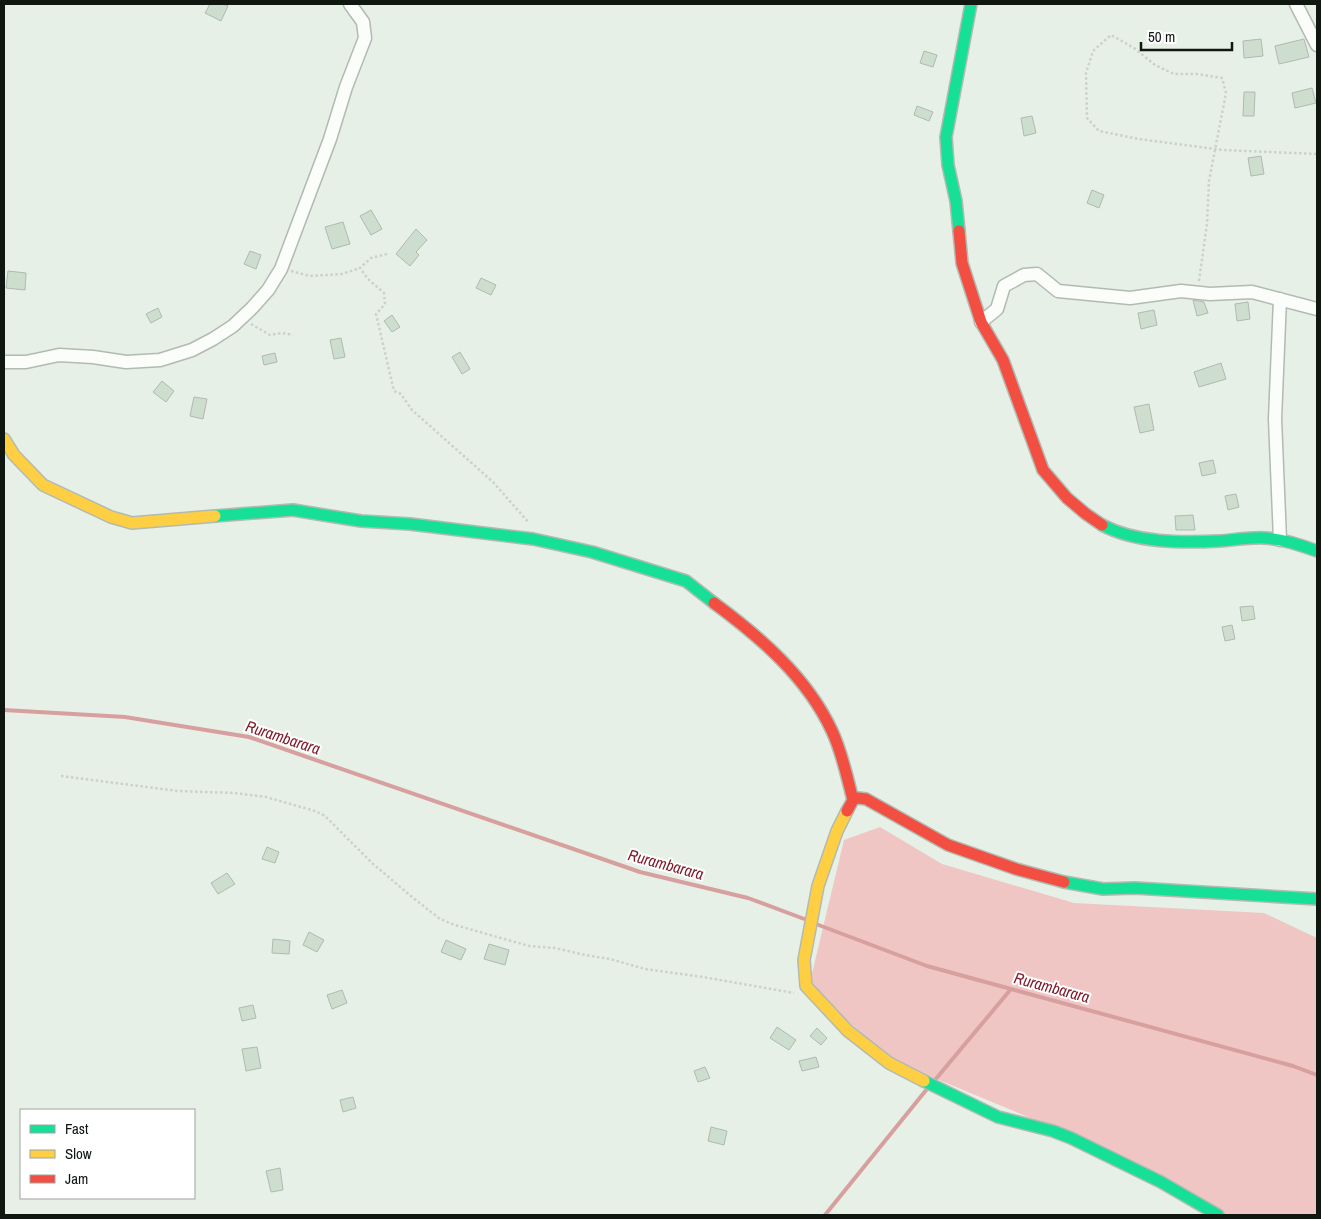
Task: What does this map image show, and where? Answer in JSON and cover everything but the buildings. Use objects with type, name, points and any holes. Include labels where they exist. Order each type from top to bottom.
[{"type":"street","points":[[971,4],[946,138],[948,165],[956,201],[962,263],[981,322],[1003,360],[1043,470],[1053,485],[1071,502],[1096,521],[1118,532],[1140,537],[1202,541],[1263,538],[1295,542],[1317,550]]},
{"type":"street","points":[[1296,4],[1317,45]]},
{"type":"street","points":[[4,362],[26,362],[59,355],[93,356],[126,362],[160,360],[192,350],[227,330],[241,318],[268,290],[281,269],[330,139],[346,87],[365,38],[363,22],[352,5]]},
{"type":"street","points":[[981,322],[997,309],[1004,286],[1024,275],[1037,274],[1058,291],[1130,298],[1181,291],[1210,294],[1252,292],[1317,309]]},
{"type":"street","points":[[1280,299],[1275,419],[1280,540]]},
{"type":"street","points":[[4,440],[14,455],[43,485],[111,518],[132,523],[294,510],[361,521],[420,525],[533,539],[592,552],[686,581],[748,628],[784,662],[816,702],[832,730],[839,748],[853,800]]},
{"type":"street","points":[[1218,1215],[1161,1182],[1071,1138],[975,1107],[889,1063],[848,1031],[806,986],[804,975],[808,933],[821,877],[836,831],[853,800],[858,798],[866,799],[948,845],[1016,869],[1067,883],[1103,889],[1134,888],[1220,892],[1317,899]]},
{"type":"path","points":[[1198,293],[1207,224],[1209,181],[1215,149],[1226,93],[1222,78],[1197,74],[1174,74],[1154,65],[1134,48],[1111,35],[1093,51],[1086,73],[1087,118],[1099,131],[1215,149],[1317,154]]},
{"type":"path","points":[[281,269],[310,276],[342,274],[360,268],[370,258],[387,254]]},
{"type":"path","points":[[360,268],[368,279],[384,293],[385,304],[376,314],[394,392],[401,394],[412,410],[493,482],[529,523],[533,539]]},
{"type":"path","points":[[241,318],[270,336],[282,333],[293,334]]},
{"type":"path","points":[[61,776],[178,791],[266,797],[315,811],[325,816],[372,863],[412,897],[440,919],[455,925],[529,946],[555,948],[610,959],[645,969],[780,989],[818,998]]},
{"type":"shaded area","points":[[880,827],[942,864],[1074,903],[1264,913],[1317,938],[1317,1215],[1224,1215],[1040,1122],[891,1060],[809,986],[844,840]]},
{"type":"waterway","name":"Rurambarara","points":[[4,710],[125,717],[249,737],[640,872],[748,898],[807,920]]},
{"type":"waterway","name":"Rurambarara","points":[[816,924],[927,966],[1293,1066],[1317,1075]]},
{"type":"waterway","points":[[935,1080],[1011,989]]},
{"type":"waterway","points":[[825,1215],[927,1089]]},
{"type":"traffic: fast","points":[[959,231],[956,201],[948,165],[946,137],[971,4]]},
{"type":"traffic: fast","points":[[215,516],[293,510],[361,521],[410,524],[533,539],[592,552],[686,581],[714,603]]},
{"type":"traffic: fast","points":[[1102,525],[1129,535],[1174,542],[1265,538],[1285,541],[1317,551]]},
{"type":"traffic: fast","points":[[1064,882],[1103,889],[1135,888],[1317,899]]},
{"type":"traffic: fast","points":[[924,1081],[998,1117],[1053,1131],[1071,1138],[1161,1182],[1218,1215]]},
{"type":"traffic: slow","points":[[4,439],[14,455],[43,485],[111,517],[132,523],[215,516]]},
{"type":"traffic: slow","points":[[847,811],[837,831],[818,886],[804,960],[806,986],[848,1031],[889,1063],[924,1081]]},
{"type":"traffic: jam","points":[[959,231],[962,263],[981,322],[1003,360],[1043,470],[1067,498],[1102,525]]},
{"type":"traffic: jam","points":[[714,603],[765,644],[796,676],[822,711],[836,739],[853,800]]},
{"type":"traffic: jam","points":[[847,811],[853,800],[858,798],[866,799],[948,845],[1016,869],[1064,882]]}]
